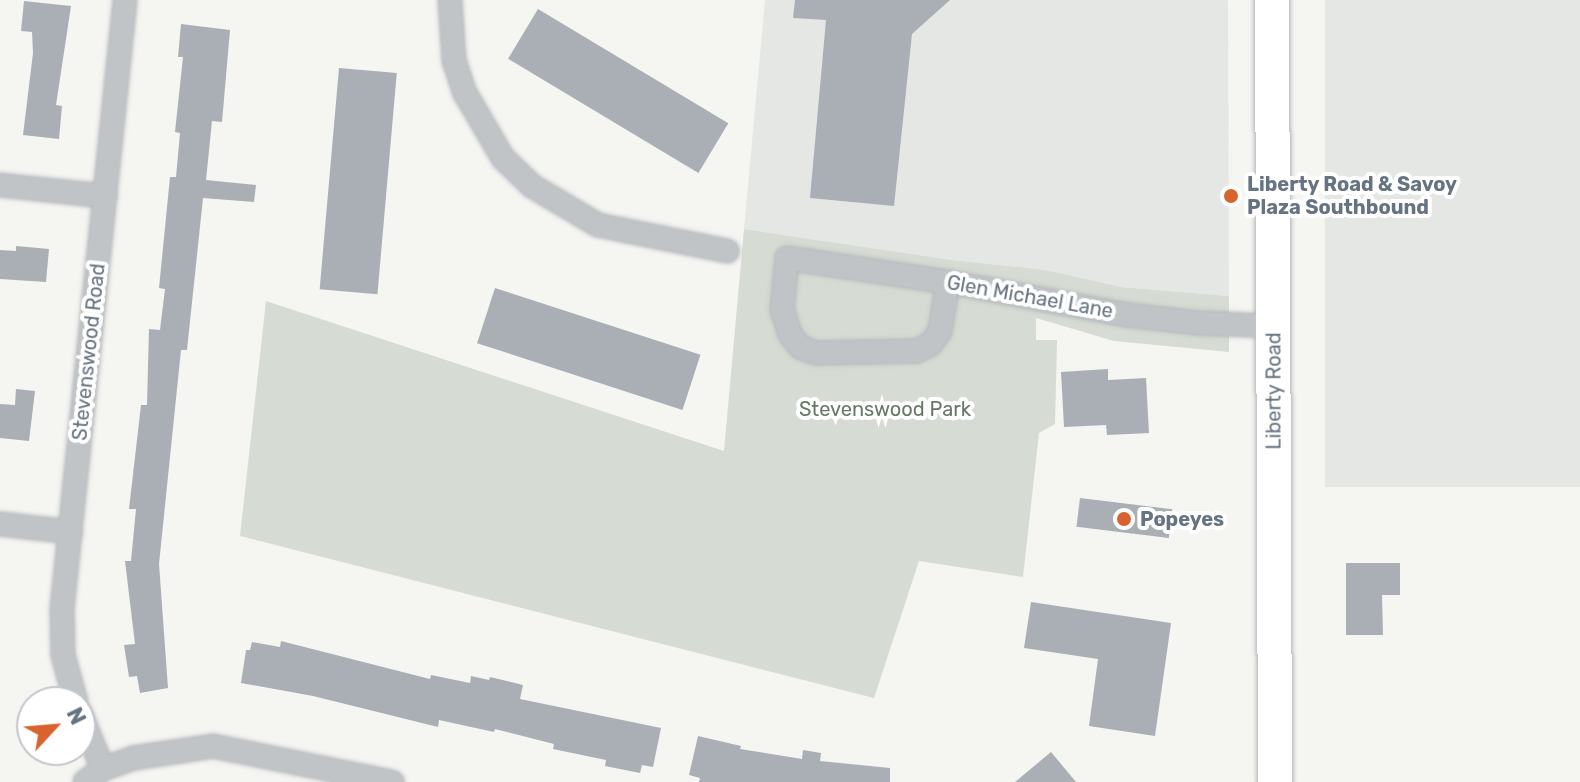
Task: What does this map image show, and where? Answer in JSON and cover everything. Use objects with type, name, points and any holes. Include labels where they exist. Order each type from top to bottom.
[{"type":"main road","name":"Liberty Road","points":[[1272,0],[1275,782]]},
{"type":"street","name":"Stevenswood Road","points":[[72,686],[63,655],[62,609],[125,0]]},
{"type":"street","points":[[450,0],[454,60],[465,93],[503,158],[532,186],[598,225],[727,251]]},
{"type":"street","points":[[0,185],[105,196]]},
{"type":"street","name":"Glen Michael Lane","points":[[948,282],[940,331],[931,344],[916,351],[816,353],[800,347],[790,334],[782,310],[787,258],[948,282],[1127,315],[1197,323],[1274,326]]},
{"type":"street","points":[[0,524],[71,532]]},
{"type":"street","points":[[94,776],[164,752],[213,746],[392,782]]},
{"type":"shaded area","points":[[765,0],[1228,0],[1229,296],[1121,287],[1046,270],[952,260],[744,229]]},
{"type":"shaded area","points":[[1325,0],[1580,0],[1580,487],[1325,487]]},
{"type":"green space","name":"Stevenswood Park","points":[[744,229],[952,260],[1046,270],[1121,287],[1229,296],[1229,352],[1114,341],[1036,318],[1036,340],[1057,340],[1055,424],[1039,433],[1023,577],[919,561],[874,698],[240,536],[266,301],[724,451]]},
{"type":"building","points":[[795,0],[950,0],[912,34],[894,206],[810,198],[826,20],[793,18]]},
{"type":"building","points":[[24,1],[71,6],[56,105],[62,106],[59,139],[23,135],[33,53],[32,32],[21,31]]},
{"type":"building","points":[[538,9],[728,123],[698,173],[508,59]]},
{"type":"building","points":[[181,24],[230,30],[222,122],[212,121],[206,180],[256,185],[254,202],[203,198],[187,350],[181,350],[159,564],[168,688],[140,693],[137,676],[129,677],[124,645],[135,644],[125,561],[131,561],[136,509],[129,509],[141,405],[147,405],[149,329],[160,330],[165,289],[159,288],[170,177],[176,177],[180,133],[175,132],[183,57],[178,57]]},
{"type":"building","points":[[339,68],[397,73],[377,294],[320,289]]},
{"type":"building","points":[[16,246],[49,249],[46,282],[0,279],[0,250],[16,251]]},
{"type":"building","points":[[495,288],[700,355],[683,410],[477,343]]},
{"type":"building","points":[[1108,369],[1108,380],[1146,378],[1149,433],[1107,435],[1106,425],[1064,427],[1061,372]]},
{"type":"building","points":[[16,389],[35,391],[29,441],[0,438],[0,404],[15,405]]},
{"type":"building","name":"Popeyes","points":[[1080,498],[1172,509],[1169,538],[1076,527]]},
{"type":"building","points":[[1346,563],[1400,563],[1400,595],[1382,595],[1383,635],[1346,635]]},
{"type":"building","points":[[1031,602],[1171,623],[1155,736],[1089,726],[1098,659],[1024,648]]},
{"type":"building","points":[[281,641],[430,679],[431,675],[470,683],[471,676],[489,680],[490,677],[523,685],[520,699],[661,728],[653,767],[642,765],[640,773],[605,766],[606,760],[553,749],[554,744],[495,729],[494,732],[439,720],[438,727],[313,696],[241,683],[246,650],[250,650],[252,642],[280,647]]},
{"type":"building","points":[[698,736],[741,746],[740,749],[802,759],[803,750],[821,753],[820,761],[890,768],[890,782],[699,782],[700,778],[689,775]]},
{"type":"building","points":[[1051,752],[1076,782],[1015,782]]},
{"type":"place","name":"Liberty Road & Savoy Plaza Southbound","points":[[1231,196]]},
{"type":"place","name":"Popeyes","points":[[1124,519]]}]
